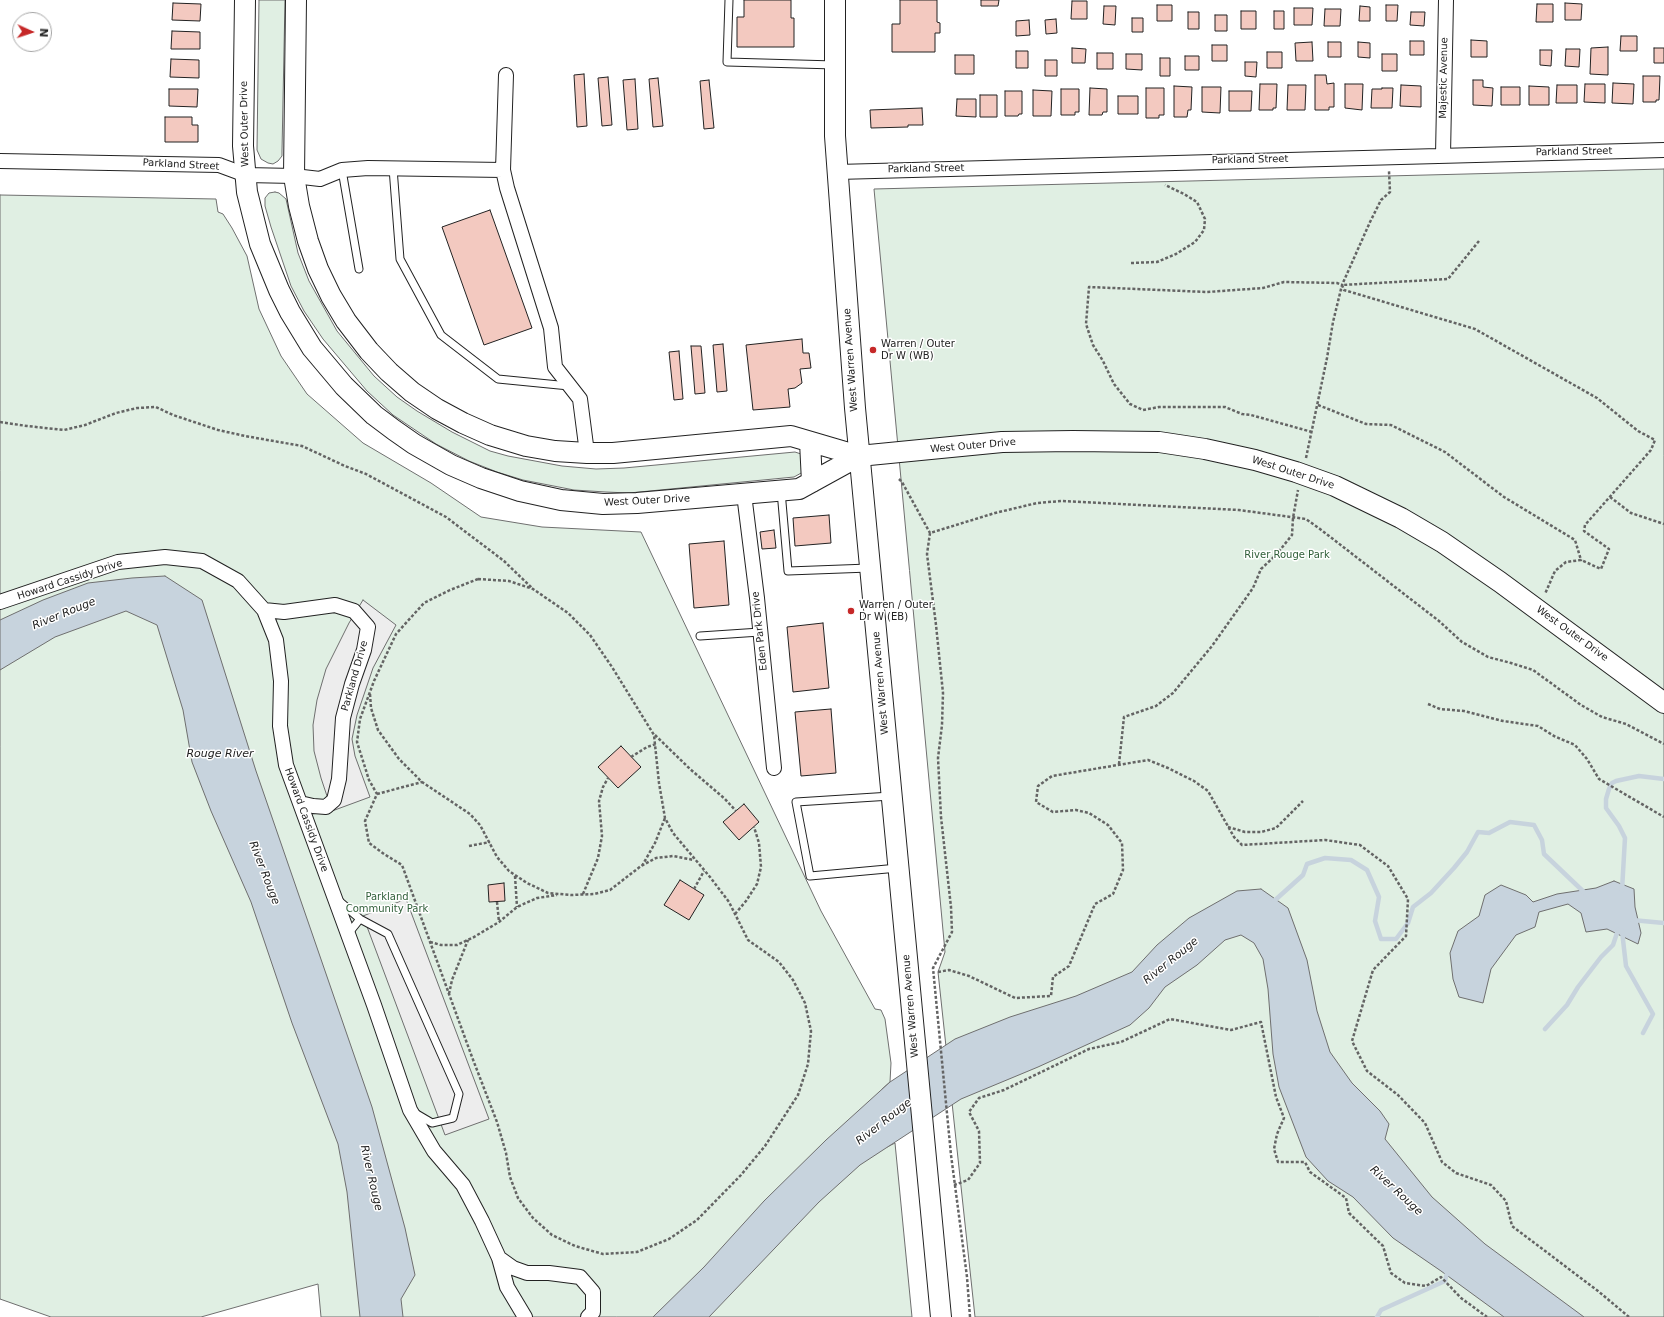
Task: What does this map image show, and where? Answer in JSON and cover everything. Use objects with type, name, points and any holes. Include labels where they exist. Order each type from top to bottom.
[{"type":"main road","name":"West Outer Drive","points":[[245,0],[243,146],[247,192],[260,244],[279,290],[312,348],[344,386],[374,415],[414,444],[450,465],[481,478],[520,491],[561,500],[603,504],[637,503],[799,489],[859,456]]},
{"type":"main road","name":"West Outer Drive","points":[[296,0],[294,176],[299,206],[308,241],[318,269],[346,322],[369,351],[412,392],[437,409],[463,423],[490,435],[526,446],[555,451],[587,453],[613,453],[791,436],[859,456],[1002,442],[1072,440],[1160,442],[1206,449],[1255,460],[1296,472],[1335,486],[1401,518],[1442,542],[1664,702]]},
{"type":"main road","name":"West Warren Avenue","points":[[835,0],[835,136],[859,456],[941,1317]]},
{"type":"main road","points":[[810,442],[812,482]]},
{"type":"street","name":"Majestic Avenue","points":[[1443,155],[1446,0]]},
{"type":"street","points":[[506,76],[503,170],[506,188],[551,328],[554,367],[580,399],[587,453]]},
{"type":"street","name":"Parkland Street","points":[[837,172],[1664,150]]},
{"type":"street","name":"Parkland Street","points":[[0,160],[219,165],[246,175],[294,176],[320,179],[342,170],[393,168],[503,170]]},
{"type":"street","name":"Eden Park Drive","points":[[744,494],[774,768]]},
{"type":"street","name":"Howard Cassidy Drive","points":[[0,602],[118,562],[165,557],[202,561],[208,564],[238,581],[264,610],[276,640],[281,681],[280,726],[286,765],[410,1110],[434,1151],[463,1185],[499,1258],[507,1287],[525,1317]]},
{"type":"street","name":"Parkland Drive","points":[[264,610],[284,612],[335,606],[354,611],[368,627],[364,650],[352,684],[343,718],[339,779],[334,800],[326,807],[300,803]]},
{"type":"street","points":[[499,1258],[513,1268],[527,1273],[549,1273],[580,1277],[593,1292],[593,1312],[588,1317]]},
{"type":"lane","points":[[729,0],[727,62],[835,65]]},
{"type":"lane","points":[[393,168],[400,259],[441,335],[498,379],[569,386]]},
{"type":"lane","points":[[342,170],[359,269]]},
{"type":"lane","points":[[781,491],[788,571],[870,568]]},
{"type":"lane","points":[[700,636],[760,632]]},
{"type":"lane","points":[[892,796],[796,802],[810,876],[898,868]]},
{"type":"lane","points":[[334,897],[360,919],[388,934],[458,1094],[453,1118],[432,1123],[410,1110]]},
{"type":"lane","points":[[348,934],[360,919]]},
{"type":"path","points":[[1131,263],[1157,262],[1176,254],[1195,242],[1204,230],[1205,219],[1197,202],[1166,185]]},
{"type":"path","points":[[1312,432],[1251,415],[1242,414],[1225,406],[1159,407],[1143,410],[1130,404],[1114,384],[1093,345],[1086,324],[1089,287],[1207,292],[1263,288],[1284,282],[1338,283],[1342,285],[1448,279],[1479,241]]},
{"type":"path","points":[[1342,285],[1344,290],[1475,329],[1597,398],[1638,431],[1656,440],[1651,450],[1585,525],[1584,531],[1609,549],[1601,569],[1581,560],[1566,562],[1555,571],[1538,610]]},
{"type":"path","points":[[1318,405],[1366,424],[1391,425],[1445,452],[1504,497],[1575,540],[1581,560]]},
{"type":"path","points":[[0,422],[64,430],[85,425],[116,413],[137,408],[156,407],[172,415],[218,430],[302,446],[339,464],[366,474],[446,516],[504,561],[533,589],[568,613],[590,635],[654,734],[736,811]]},
{"type":"path","points":[[898,479],[902,482],[930,533],[926,554],[936,625],[943,694],[942,725],[938,758],[941,817],[951,907],[952,932],[933,968],[954,1185],[970,1317]]},
{"type":"path","points":[[1610,497],[1631,513],[1664,524]]},
{"type":"path","points":[[930,533],[995,513],[1037,503],[1061,501],[1239,510],[1306,519],[1439,620],[1462,642],[1488,657],[1534,670],[1581,705],[1602,717],[1626,724],[1664,744]]},
{"type":"path","points":[[377,794],[369,780],[357,742],[360,719],[370,691],[396,634],[424,603],[450,590],[478,579],[509,581],[533,589]]},
{"type":"path","points":[[370,691],[371,708],[378,730],[399,759],[422,782],[470,814],[480,824],[498,857],[509,871],[527,883],[548,893],[571,895],[583,894],[610,890],[641,866],[656,858],[673,856],[695,860]]},
{"type":"path","points":[[1428,704],[1440,709],[1464,711],[1503,721],[1538,726],[1554,736],[1575,745],[1587,759],[1599,780],[1664,817]]},
{"type":"path","points":[[377,794],[365,821],[369,843],[402,865],[497,1122],[506,1153],[510,1177],[518,1198],[533,1218],[552,1235],[575,1246],[603,1254],[637,1252],[670,1239],[697,1220],[741,1175],[766,1146],[798,1095],[808,1064],[811,1031],[805,1003],[793,980],[779,962],[748,940],[729,902],[673,834],[665,818],[659,783],[654,734]]},
{"type":"path","points":[[631,757],[647,747],[656,744]]},
{"type":"path","points":[[938,972],[949,970],[968,976],[1014,998],[1051,996],[1053,977],[1070,966],[1095,904],[1113,894],[1123,870],[1122,842],[1108,825],[1089,814],[1076,810],[1052,812],[1036,802],[1038,786],[1052,776],[1148,760],[1187,777],[1208,791],[1234,837],[1242,845],[1325,840],[1360,845],[1388,866],[1408,899],[1406,936],[1373,970],[1361,1006],[1352,1041],[1367,1071],[1398,1095],[1425,1124],[1442,1162],[1456,1173],[1491,1185],[1506,1201],[1512,1226],[1598,1291],[1629,1317]]},
{"type":"path","points":[[583,894],[598,858],[602,836],[599,801],[603,787],[608,778]]},
{"type":"path","points":[[377,794],[422,782]]},
{"type":"path","points":[[1228,826],[1245,832],[1261,832],[1276,828],[1303,801]]},
{"type":"path","points":[[641,866],[655,843],[665,818]]},
{"type":"path","points":[[735,914],[746,902],[757,884],[761,867],[760,843],[754,827]]},
{"type":"path","points":[[470,846],[490,842]]},
{"type":"path","points":[[694,889],[704,871]]},
{"type":"path","points":[[515,875],[517,907]]},
{"type":"path","points":[[430,942],[441,946],[456,945],[468,940],[499,922],[517,907],[538,898],[560,894]]},
{"type":"path","points":[[497,902],[499,922]]},
{"type":"path","points":[[449,995],[452,980],[468,940]]},
{"type":"path","points":[[954,1185],[968,1180],[980,1163],[979,1131],[969,1112],[979,1098],[1004,1090],[1089,1049],[1121,1042],[1170,1019],[1231,1030],[1261,1022],[1276,1097],[1284,1118],[1277,1134],[1274,1149],[1278,1162],[1305,1162],[1310,1172],[1346,1198],[1349,1213],[1383,1246],[1391,1273],[1405,1283],[1426,1286],[1441,1277],[1461,1298],[1487,1317]]},
{"type":"green space","points":[[259,0],[285,0],[282,156],[273,164],[261,159],[257,150]]},
{"type":"green space","name":"River Rouge Park","points":[[1664,169],[1664,1317],[975,1317],[938,972],[945,952],[874,189]]},
{"type":"green space","points":[[269,193],[279,193],[286,199],[298,253],[309,281],[337,331],[374,376],[397,397],[452,432],[490,451],[508,456],[562,466],[596,469],[624,468],[795,452],[801,454],[803,472],[794,477],[629,493],[574,490],[523,480],[497,472],[469,461],[436,444],[393,415],[367,391],[323,339],[304,311],[291,286],[265,206],[265,198]]},
{"type":"green space","name":"Parkland Community Park","points":[[0,195],[216,199],[218,212],[223,214],[247,256],[259,309],[281,356],[307,394],[363,443],[431,483],[481,517],[542,527],[641,532],[821,911],[875,1009],[881,1010],[885,1019],[891,1063],[890,1082],[882,1089],[887,1147],[895,1143],[912,1317],[321,1317],[318,1284],[201,1317],[51,1317],[0,1299]]},
{"type":"shaded area","points":[[363,600],[396,625],[373,668],[357,715],[352,739],[355,756],[370,797],[332,811],[314,751],[313,725],[317,700],[326,669],[349,623]]},
{"type":"shaded area","points":[[406,899],[489,1119],[445,1135],[363,916]]},
{"type":"water","name":"Rouge River","points":[[165,576],[202,600],[256,771],[372,1107],[405,1228],[415,1275],[401,1299],[403,1317],[360,1317],[347,1192],[338,1144],[292,1023],[251,902],[211,811],[192,762],[183,710],[157,625],[126,611],[55,637],[0,670],[0,620],[43,600],[88,583]]},
{"type":"water","points":[[1614,881],[1634,889],[1635,907],[1641,933],[1638,944],[1607,929],[1586,932],[1581,913],[1568,904],[1539,912],[1535,927],[1516,935],[1491,969],[1483,1003],[1459,997],[1453,979],[1450,953],[1458,931],[1479,916],[1485,895],[1501,885],[1526,895],[1533,902],[1557,894],[1596,888]]},
{"type":"water","name":"River Rouge","points":[[1261,889],[1288,908],[1307,960],[1317,1011],[1330,1052],[1352,1083],[1380,1111],[1389,1124],[1385,1139],[1432,1197],[1485,1244],[1584,1317],[1504,1317],[1393,1238],[1353,1197],[1328,1181],[1306,1157],[1279,1087],[1273,1054],[1268,989],[1263,959],[1254,943],[1241,935],[1225,940],[1197,965],[1165,987],[1149,1008],[1130,1025],[1038,1067],[961,1099],[860,1165],[819,1202],[709,1317],[653,1317],[704,1267],[764,1201],[826,1140],[890,1082],[955,1039],[1010,1017],[1076,996],[1132,972],[1157,945],[1189,918],[1237,891]]},
{"type":"building","points":[[744,0],[791,0],[791,18],[794,18],[794,47],[737,47],[737,17],[744,17]]},
{"type":"building","points":[[900,0],[937,0],[937,22],[940,23],[940,33],[935,33],[935,52],[892,52],[892,24],[900,24]]},
{"type":"building","points":[[981,0],[999,0],[998,6],[981,6]]},
{"type":"building","points":[[1072,1],[1087,1],[1087,19],[1071,19]]},
{"type":"building","points":[[173,3],[201,4],[200,21],[172,20]]},
{"type":"building","points":[[1565,3],[1582,4],[1581,20],[1565,20]]},
{"type":"building","points":[[1537,4],[1553,4],[1553,22],[1536,22]]},
{"type":"building","points":[[1157,5],[1172,5],[1172,21],[1157,21]]},
{"type":"building","points":[[1386,5],[1398,5],[1397,21],[1386,21]]},
{"type":"building","points":[[1104,6],[1116,6],[1115,25],[1103,24]]},
{"type":"building","points":[[1360,6],[1370,7],[1370,21],[1359,21]]},
{"type":"building","points":[[1294,8],[1313,8],[1312,25],[1294,25]]},
{"type":"building","points":[[1325,9],[1341,9],[1340,26],[1324,26]]},
{"type":"building","points":[[1241,11],[1256,11],[1256,29],[1241,29]]},
{"type":"building","points":[[1274,11],[1284,11],[1284,29],[1274,29]]},
{"type":"building","points":[[1188,12],[1199,12],[1199,29],[1188,29]]},
{"type":"building","points":[[1411,12],[1425,12],[1424,26],[1410,25]]},
{"type":"building","points":[[1215,15],[1227,15],[1227,31],[1215,31]]},
{"type":"building","points":[[1132,18],[1143,18],[1143,32],[1132,32]]},
{"type":"building","points":[[1056,19],[1057,33],[1046,34],[1045,20]]},
{"type":"building","points":[[1029,20],[1030,35],[1016,36],[1016,21]]},
{"type":"building","points":[[172,31],[200,32],[200,49],[171,49]]},
{"type":"building","points":[[1621,36],[1637,36],[1637,51],[1620,51]]},
{"type":"building","points":[[1471,40],[1487,41],[1487,57],[1471,57]]},
{"type":"building","points":[[1410,41],[1424,41],[1424,55],[1410,55]]},
{"type":"building","points":[[1312,42],[1313,61],[1296,61],[1295,43]]},
{"type":"building","points":[[1328,42],[1341,42],[1341,57],[1328,57]]},
{"type":"building","points":[[1358,42],[1370,43],[1370,58],[1358,57]]},
{"type":"building","points":[[1212,45],[1227,45],[1227,61],[1212,61]]},
{"type":"building","points":[[1608,47],[1608,75],[1590,74],[1591,48]]},
{"type":"building","points":[[1072,48],[1086,49],[1085,63],[1072,63]]},
{"type":"building","points":[[1654,48],[1664,48],[1664,63],[1654,63]]},
{"type":"building","points":[[1566,49],[1580,49],[1579,67],[1565,66]]},
{"type":"building","points":[[1540,50],[1552,50],[1551,66],[1540,65]]},
{"type":"building","points":[[1016,51],[1028,51],[1028,68],[1016,68]]},
{"type":"building","points":[[1267,52],[1282,52],[1282,68],[1267,68]]},
{"type":"building","points":[[1097,53],[1113,53],[1113,69],[1097,69]]},
{"type":"building","points":[[1126,54],[1142,54],[1142,70],[1126,69]]},
{"type":"building","points":[[1382,54],[1397,54],[1397,71],[1382,71]]},
{"type":"building","points":[[955,55],[974,55],[974,74],[955,74]]},
{"type":"building","points":[[1185,56],[1199,56],[1199,70],[1185,70]]},
{"type":"building","points":[[1160,58],[1170,58],[1170,76],[1160,76]]},
{"type":"building","points":[[171,59],[199,60],[199,78],[170,77]]},
{"type":"building","points":[[1045,60],[1057,60],[1057,76],[1045,76]]},
{"type":"building","points":[[1245,62],[1257,62],[1256,77],[1245,76]]},
{"type":"building","points":[[584,74],[587,126],[577,127],[574,75]]},
{"type":"building","points":[[1315,75],[1326,75],[1327,84],[1334,83],[1334,107],[1329,107],[1329,110],[1315,110]]},
{"type":"building","points":[[1643,76],[1660,76],[1659,100],[1656,100],[1656,102],[1643,102]]},
{"type":"building","points":[[608,77],[612,125],[602,126],[598,78]]},
{"type":"building","points":[[658,78],[663,126],[653,127],[649,79]]},
{"type":"building","points":[[635,79],[638,129],[627,130],[623,80]]},
{"type":"building","points":[[709,80],[714,128],[704,129],[700,81]]},
{"type":"building","points":[[1473,80],[1483,80],[1483,87],[1493,88],[1492,106],[1473,105]]},
{"type":"building","points":[[1613,83],[1634,84],[1633,104],[1612,103]]},
{"type":"building","points":[[1260,84],[1277,84],[1276,108],[1273,108],[1273,110],[1259,110]]},
{"type":"building","points":[[1345,84],[1363,84],[1362,110],[1345,108]]},
{"type":"building","points":[[1585,84],[1605,84],[1605,103],[1584,102]]},
{"type":"building","points":[[1288,85],[1306,85],[1305,110],[1287,110]]},
{"type":"building","points":[[1401,85],[1421,86],[1421,107],[1400,106]]},
{"type":"building","points":[[1557,85],[1577,85],[1577,103],[1556,103]]},
{"type":"building","points":[[1174,86],[1192,87],[1191,110],[1188,110],[1187,117],[1174,117]]},
{"type":"building","points":[[1529,86],[1549,87],[1549,105],[1529,105]]},
{"type":"building","points":[[1202,87],[1221,87],[1220,113],[1202,112]]},
{"type":"building","points":[[1501,87],[1520,87],[1520,105],[1501,105]]},
{"type":"building","points":[[1090,88],[1107,89],[1107,112],[1103,112],[1102,115],[1089,115]]},
{"type":"building","points":[[1146,88],[1164,88],[1164,115],[1159,115],[1159,118],[1146,118]]},
{"type":"building","points":[[1393,88],[1392,108],[1371,108],[1372,89]]},
{"type":"building","points":[[169,89],[198,89],[197,107],[169,106]]},
{"type":"building","points":[[1061,89],[1079,89],[1079,112],[1075,112],[1075,115],[1061,115]]},
{"type":"building","points":[[1033,90],[1052,91],[1051,116],[1033,116]]},
{"type":"building","points":[[1005,91],[1022,91],[1022,114],[1019,114],[1018,116],[1005,116]]},
{"type":"building","points":[[1229,91],[1252,91],[1251,111],[1229,111]]},
{"type":"building","points":[[980,95],[997,95],[997,117],[980,117]]},
{"type":"building","points":[[1118,96],[1138,96],[1138,114],[1118,114]]},
{"type":"building","points":[[957,99],[976,99],[976,117],[956,116]]},
{"type":"building","points":[[922,108],[923,125],[871,128],[870,110]]},
{"type":"building","points":[[165,117],[192,117],[192,125],[198,125],[198,142],[165,142]]},
{"type":"building","points":[[490,210],[532,328],[484,345],[442,227]]},
{"type":"building","points":[[802,339],[803,353],[809,353],[811,368],[800,369],[802,383],[795,388],[788,389],[790,407],[753,410],[746,345]]},
{"type":"building","points":[[723,344],[727,391],[717,392],[713,345]]},
{"type":"building","points":[[691,346],[701,346],[705,393],[695,394]]},
{"type":"building","points":[[679,351],[683,399],[674,400],[669,352]]},
{"type":"building","points":[[829,515],[831,543],[795,546],[793,518]]},
{"type":"building","points":[[774,530],[776,548],[762,549],[760,532]]},
{"type":"building","points":[[724,541],[729,605],[694,608],[689,544]]},
{"type":"building","points":[[823,623],[829,688],[793,692],[787,627]]},
{"type":"building","points":[[831,709],[836,773],[801,776],[795,712]]},
{"type":"building","points":[[621,746],[641,767],[618,788],[598,767]]},
{"type":"building","points":[[744,804],[759,822],[739,840],[723,822]]},
{"type":"building","points":[[680,880],[704,895],[689,920],[664,905]]},
{"type":"building","points":[[504,883],[505,901],[489,902],[488,885]]},
{"type":"waterway","points":[[1622,890],[1625,838],[1619,826],[1606,808],[1606,799],[1609,789],[1612,783],[1616,781],[1639,776],[1664,779]]},
{"type":"waterway","points":[[1273,902],[1303,875],[1307,864],[1325,858],[1351,860],[1367,870],[1379,897],[1375,921],[1381,939],[1396,939],[1408,923],[1413,907],[1431,893],[1454,868],[1467,852],[1478,832],[1489,833],[1510,822],[1534,825],[1542,840],[1544,854],[1586,894]]},
{"type":"waterway","points":[[1632,920],[1664,923]]},
{"type":"waterway","points":[[1545,1029],[1567,1005],[1578,987],[1601,957],[1613,945],[1618,930]]},
{"type":"waterway","points":[[1622,931],[1626,966],[1653,1014],[1643,1033]]},
{"type":"waterway","points":[[1377,1317],[1381,1310],[1445,1281],[1448,1269]]},
{"type":"place","name":"Warren / Outer Dr W (WB)","points":[[873,350]]},
{"type":"place","name":"Warren / Outer Dr W (EB)","points":[[851,611]]}]
